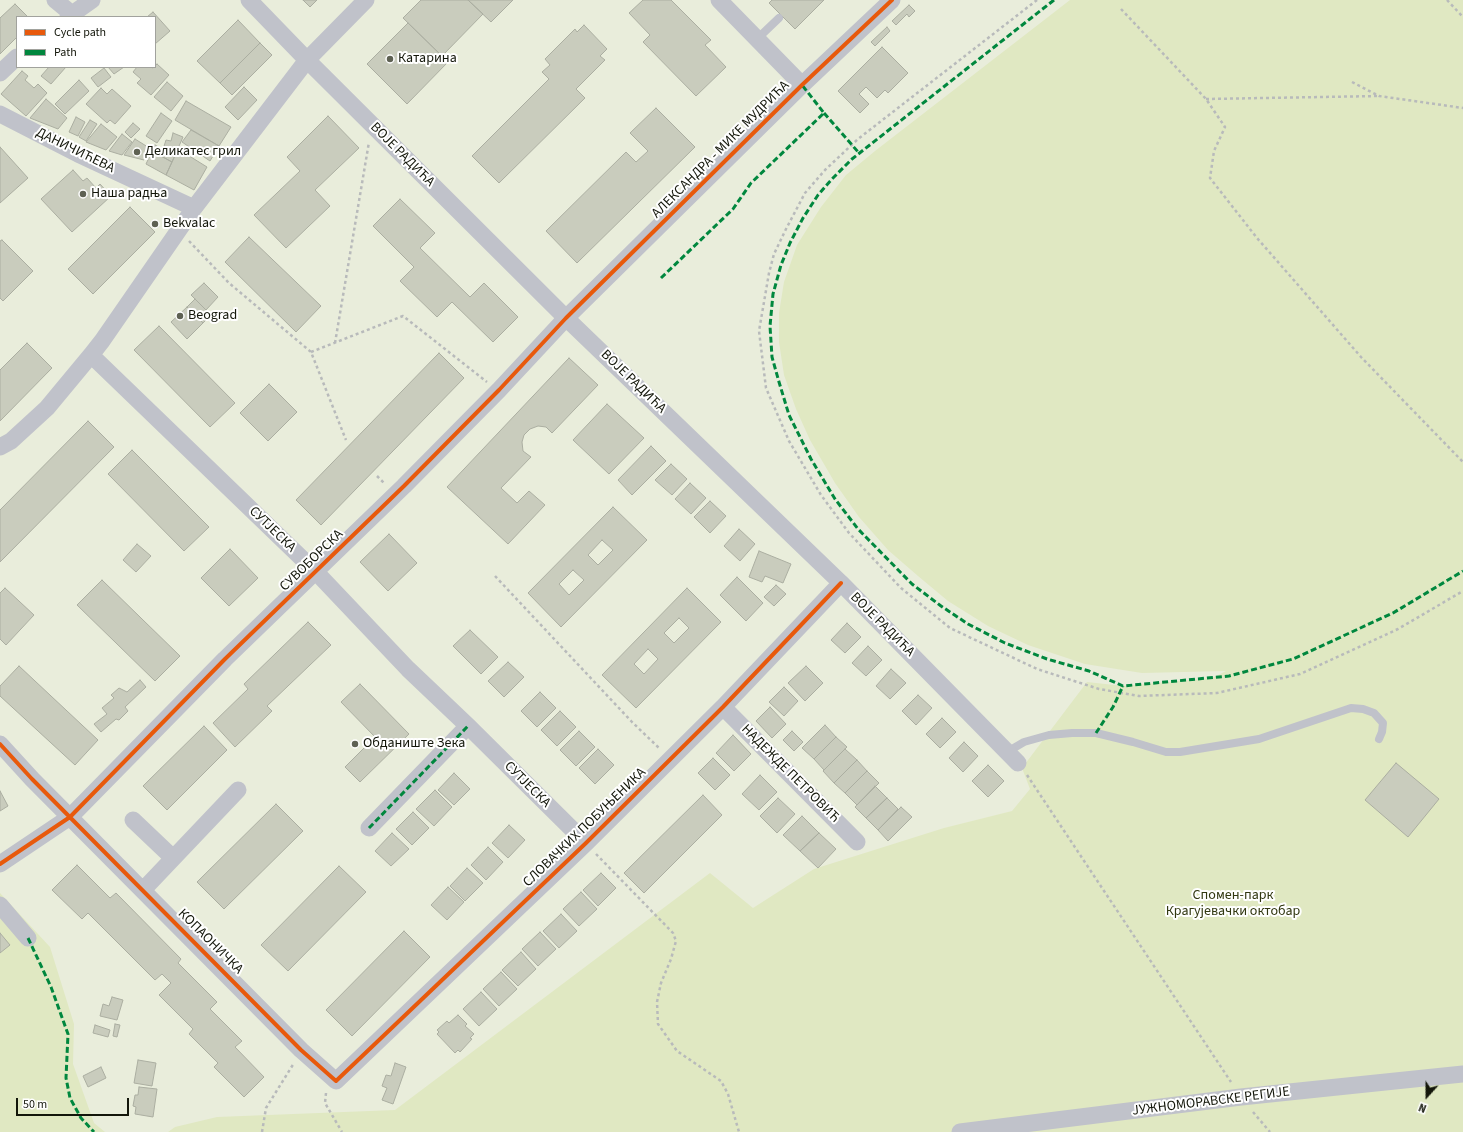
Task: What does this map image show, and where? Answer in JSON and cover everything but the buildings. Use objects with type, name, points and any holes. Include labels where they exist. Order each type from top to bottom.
[{"type":"street","points":[[56,0],[70,15],[92,0]]},
{"type":"street","name":"ВОЈЕ РАДИЋА","points":[[249,0],[307,60],[566,318],[841,583],[1013,758]]},
{"type":"street","points":[[0,447],[10,441],[46,408],[91,355],[194,208],[307,60],[366,0]]},
{"type":"street","points":[[719,0],[802,85]]},
{"type":"street","name":"АЛЕКСАНДРА - МИКЕ МУДРИЋА","points":[[566,318],[802,85],[892,0]]},
{"type":"street","points":[[0,73],[16,58]]},
{"type":"street","name":"ДАНИЧИЋЕВА","points":[[0,114],[78,154],[194,208]]},
{"type":"street","name":"СУВОБОРСКА","points":[[70,817],[225,660],[400,490],[499,390],[566,318]]},
{"type":"street","name":"СУТЈЕСКА","points":[[91,355],[316,572],[408,669],[586,843]]},
{"type":"street","name":"СЛОВАЧКИХ ПОБУЊЕНИКА","points":[[336,1081],[586,843],[723,707],[841,583]]},
{"type":"street","name":"НАДЕЖДЕ ПЕТРОВИЋ","points":[[723,707],[857,842]]},
{"type":"street","points":[[369,828],[468,726]]},
{"type":"street","name":"КОПАОНИЧКА","points":[[0,744],[32,779],[301,1050],[336,1081]]},
{"type":"street","points":[[143,890],[238,790]]},
{"type":"street","points":[[0,864],[70,817]]},
{"type":"street","points":[[132,820],[173,858]]},
{"type":"street","points":[[0,905],[28,938]]},
{"type":"street","name":"ЈУЖНОМОРАВСКЕ РЕГИЈЕ","points":[[960,1132],[1241,1098],[1463,1074]]},
{"type":"lane","points":[[757,39],[779,18]]},
{"type":"lane","points":[[1013,758],[1024,742],[1049,735],[1072,733],[1096,733],[1166,752],[1180,752],[1259,739],[1351,708],[1363,709],[1374,713],[1383,724],[1379,739]]},
{"type":"path","points":[[1038,0],[858,140],[825,170],[805,193],[774,254],[769,272],[760,331],[766,388],[789,441],[821,495],[850,534],[901,588],[950,628],[1037,669],[1099,689],[1139,696],[1217,693],[1300,674],[1398,629],[1463,591]]},
{"type":"path","points":[[1447,0],[1463,17]]},
{"type":"path","points":[[1121,9],[1206,99],[1225,127],[1214,151],[1210,178],[1257,238],[1361,356],[1463,462]]},
{"type":"path","points":[[1459,13],[1463,10]]},
{"type":"path","points":[[1352,82],[1379,96]]},
{"type":"path","points":[[1206,99],[1379,96],[1463,108]]},
{"type":"path","points":[[335,343],[372,124]]},
{"type":"path","points":[[178,231],[229,283],[311,352],[346,440]]},
{"type":"path","points":[[311,352],[403,316],[499,390]]},
{"type":"path","points":[[495,576],[632,722],[671,759]]},
{"type":"path","points":[[1013,758],[1241,1098],[1270,1132]]},
{"type":"path","points":[[586,843],[673,932],[676,941],[657,1002],[658,1024],[677,1051],[721,1081],[728,1094],[739,1132]]},
{"type":"path","points":[[262,1132],[266,1108],[301,1050]]},
{"type":"path","points":[[336,1081],[326,1092],[325,1103],[342,1132]]},
{"type":"green space","name":"Спомен-парк Крагујевачки октобар","points":[[1070,0],[1463,0],[1463,1132],[168,1132],[175,1127],[217,1117],[395,1110],[710,873],[753,908],[814,869],[944,828],[1012,811],[1030,789],[1022,768],[1087,682],[1123,686],[1212,678],[1226,671],[1142,673],[1085,664],[1028,645],[988,626],[948,601],[888,550],[859,517],[835,483],[810,440],[796,409],[784,375],[779,342],[779,313],[784,282],[797,245],[821,207],[846,175]]},
{"type":"green space","points":[[0,893],[50,947],[74,1024],[73,1064],[94,1123],[105,1132],[0,1132]]},
{"type":"marked path","points":[[1054,0],[852,159],[818,195],[803,218],[790,243],[781,265],[773,294],[770,326],[772,357],[789,415],[811,459],[835,499],[858,529],[912,584],[968,624],[1005,643],[1047,659],[1089,671],[1123,686],[1229,676],[1293,659],[1393,613],[1463,571]]},
{"type":"marked path","points":[[661,278],[733,209],[751,183],[824,113],[802,85]]},
{"type":"marked path","points":[[824,113],[859,153]]},
{"type":"marked path","points":[[1096,733],[1113,707],[1123,686]]},
{"type":"marked path","points":[[369,828],[468,726]]},
{"type":"marked path","points":[[28,938],[51,987],[68,1034],[66,1078],[70,1098],[81,1118],[94,1132]]},
{"type":"cycle path","points":[[0,864],[70,817],[225,659],[404,486],[499,390],[566,318],[802,85],[892,0]]},
{"type":"cycle path","points":[[0,744],[32,779],[301,1050],[336,1081],[586,843],[723,707],[841,583]]},
{"type":"place","name":"Катарина","points":[[390,59]]},
{"type":"place","name":"Деликатес грил","points":[[137,152]]},
{"type":"place","name":"Наша радња","points":[[83,194]]},
{"type":"place","name":"Bekvalac","points":[[155,224]]},
{"type":"place","name":"Beograd","points":[[180,316]]},
{"type":"place","name":"Обданиште Зека","points":[[355,744]]}]
